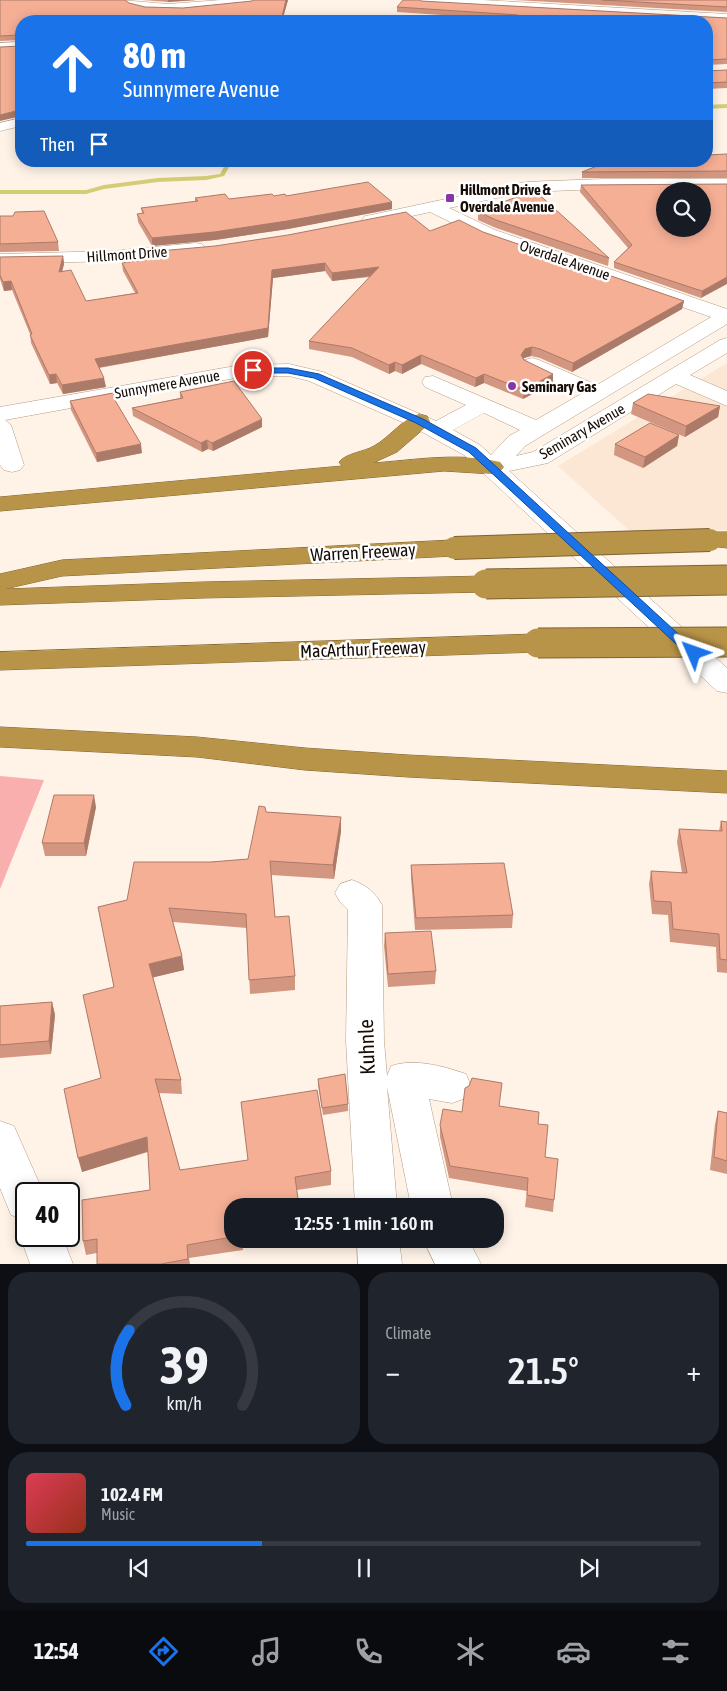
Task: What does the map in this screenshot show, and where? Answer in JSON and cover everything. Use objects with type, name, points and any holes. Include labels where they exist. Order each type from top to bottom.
[{"type":"highway","points":[[234,483],[370,457],[428,425]]},
{"type":"highway","points":[[0,504],[444,464],[492,468]]},
{"type":"highway","name":"Warren Freeway","points":[[0,582],[62,568],[454,548],[719,540]]},
{"type":"highway","points":[[0,597],[193,590],[727,580]]},
{"type":"highway","name":"MacArthur Freeway","points":[[0,662],[538,643],[727,642]]},
{"type":"highway","points":[[0,737],[197,747],[305,759],[408,766],[727,782]]},
{"type":"street","points":[[127,0],[136,5],[163,8],[252,0]]},
{"type":"street","points":[[421,0],[663,15]]},
{"type":"street","points":[[615,12],[625,15]]},
{"type":"street","points":[[713,18],[727,19]]},
{"type":"street","points":[[713,20],[727,19]]},
{"type":"street","points":[[0,47],[15,46]]},
{"type":"street","points":[[356,223],[434,208],[525,187],[603,184],[727,184]]},
{"type":"street","name":"Overdale Avenue","points":[[434,208],[489,234],[727,316]]},
{"type":"street","name":"Hillmont Drive","points":[[0,259],[112,256],[215,247]]},
{"type":"street","name":"Seminary Avenue","points":[[492,468],[512,444],[727,316]]},
{"type":"street","name":"Seminary Avenue","points":[[492,468],[540,458],[727,344]]},
{"type":"street","points":[[532,364],[598,393]]},
{"type":"street","name":"Sunnymere Avenue","points":[[0,414],[241,371],[273,370],[316,376],[428,425],[472,450],[727,684]]},
{"type":"street","points":[[674,376],[727,399]]},
{"type":"street","points":[[433,382],[537,429]]},
{"type":"street","points":[[428,425],[483,404]]},
{"type":"street","points":[[0,425],[12,465]]},
{"type":"street","name":"Kuhnle","points":[[352,893],[365,905],[365,1041],[375,1198]]},
{"type":"street","points":[[430,1198],[405,1078],[452,1086]]},
{"type":"street","points":[[0,1139],[18,1182]]},
{"type":"street","points":[[45,1247],[52,1264]]},
{"type":"street","points":[[379,1248],[380,1264]]},
{"type":"street","points":[[450,1248],[460,1264]]},
{"type":"shaded area","points":[[727,363],[727,530],[631,532],[558,466]]},
{"type":"shaded area","points":[[0,776],[44,780],[0,889]]},
{"type":"building","points":[[0,0],[125,0],[129,3],[145,7],[183,8],[253,0],[286,0],[282,15],[15,15],[15,35],[0,36]]},
{"type":"building","points":[[403,0],[420,0],[673,15],[518,15],[397,7]]},
{"type":"building","points":[[602,0],[727,0],[727,7]]},
{"type":"building","points":[[713,17],[727,18],[727,59],[713,60]]},
{"type":"building","points":[[15,46],[15,111],[0,115],[0,47]]},
{"type":"building","points":[[727,70],[727,82],[713,83],[713,71]]},
{"type":"building","points":[[727,154],[727,171],[582,172],[594,167],[713,167],[713,155]]},
{"type":"building","points":[[368,182],[392,202],[214,232],[152,238],[137,214],[144,213],[141,208],[198,201],[195,198],[225,194],[229,199],[272,194],[274,196],[285,194],[286,196]]},
{"type":"building","points":[[656,184],[656,237],[711,237],[711,184],[727,184],[727,277],[702,291],[614,262],[632,245],[581,185]]},
{"type":"building","points":[[534,190],[609,258],[496,220],[478,212]]},
{"type":"building","points":[[44,211],[58,242],[0,244],[0,216],[13,216],[15,212]]},
{"type":"building","points":[[406,212],[430,231],[459,220],[483,232],[684,301],[573,363],[540,349],[532,347],[525,349],[521,355],[524,360],[553,374],[524,390],[484,374],[476,378],[421,355],[402,365],[395,362],[389,365],[352,348],[309,341],[379,267],[332,273],[325,263],[272,270],[268,328],[95,359],[104,378],[62,385],[56,374],[49,375],[30,335],[32,334],[11,281],[3,282],[0,275],[0,257],[63,256],[59,272],[71,270],[86,301],[138,293],[122,263],[163,257],[159,251],[215,246],[288,235]]},
{"type":"building","points":[[234,381],[262,419],[212,443],[207,440],[201,443],[132,408],[183,398],[180,392]]},
{"type":"building","points":[[113,393],[116,399],[113,397],[141,444],[96,453],[70,401]]},
{"type":"building","points":[[648,394],[720,406],[686,426],[633,403]]},
{"type":"building","points":[[650,423],[679,435],[645,457],[615,444]]},
{"type":"building","points":[[54,795],[94,795],[84,843],[42,843]]},
{"type":"building","points":[[259,806],[265,807],[266,812],[341,817],[333,865],[270,861],[275,917],[289,916],[295,976],[249,980],[246,914],[169,908],[182,956],[149,964],[181,1080],[155,1079],[180,1170],[248,1160],[241,1102],[317,1090],[331,1171],[295,1177],[298,1198],[224,1198],[224,1238],[187,1245],[188,1259],[161,1264],[97,1264],[97,1239],[83,1241],[82,1200],[150,1190],[147,1137],[78,1158],[64,1089],[101,1078],[83,995],[114,987],[98,907],[127,900],[134,862],[211,862],[248,859]]},
{"type":"building","points":[[721,821],[727,822],[727,960],[720,959],[719,934],[673,929],[671,902],[654,901],[651,871],[687,873],[679,829],[722,831]]},
{"type":"building","points":[[504,863],[513,915],[416,918],[411,865]]},
{"type":"building","points":[[431,931],[436,971],[388,974],[385,933]]},
{"type":"building","points":[[52,1002],[49,1041],[0,1045],[0,1006]]},
{"type":"building","points":[[345,1074],[348,1104],[322,1108],[318,1079]]},
{"type":"building","points":[[472,1078],[502,1083],[499,1106],[539,1112],[538,1124],[548,1125],[545,1157],[558,1159],[554,1200],[527,1195],[528,1178],[450,1166],[440,1125],[443,1109],[462,1112],[465,1088],[469,1086]]},
{"type":"building","points":[[718,1111],[727,1113],[727,1161],[714,1157]]},
{"type":"waterway","points":[[713,107],[727,106]]},
{"type":"waterway","points":[[0,192],[86,192],[104,187],[158,180],[206,178],[222,175],[226,167]]},
{"type":"place","name":"Hillmont Drive & Overdale Avenue","points":[[450,198]]},
{"type":"place","name":"Seminary Gas","points":[[512,386]]},
{"type":"route","points":[[253,370],[288,370],[316,376],[419,421],[472,450],[694,653]]}]
